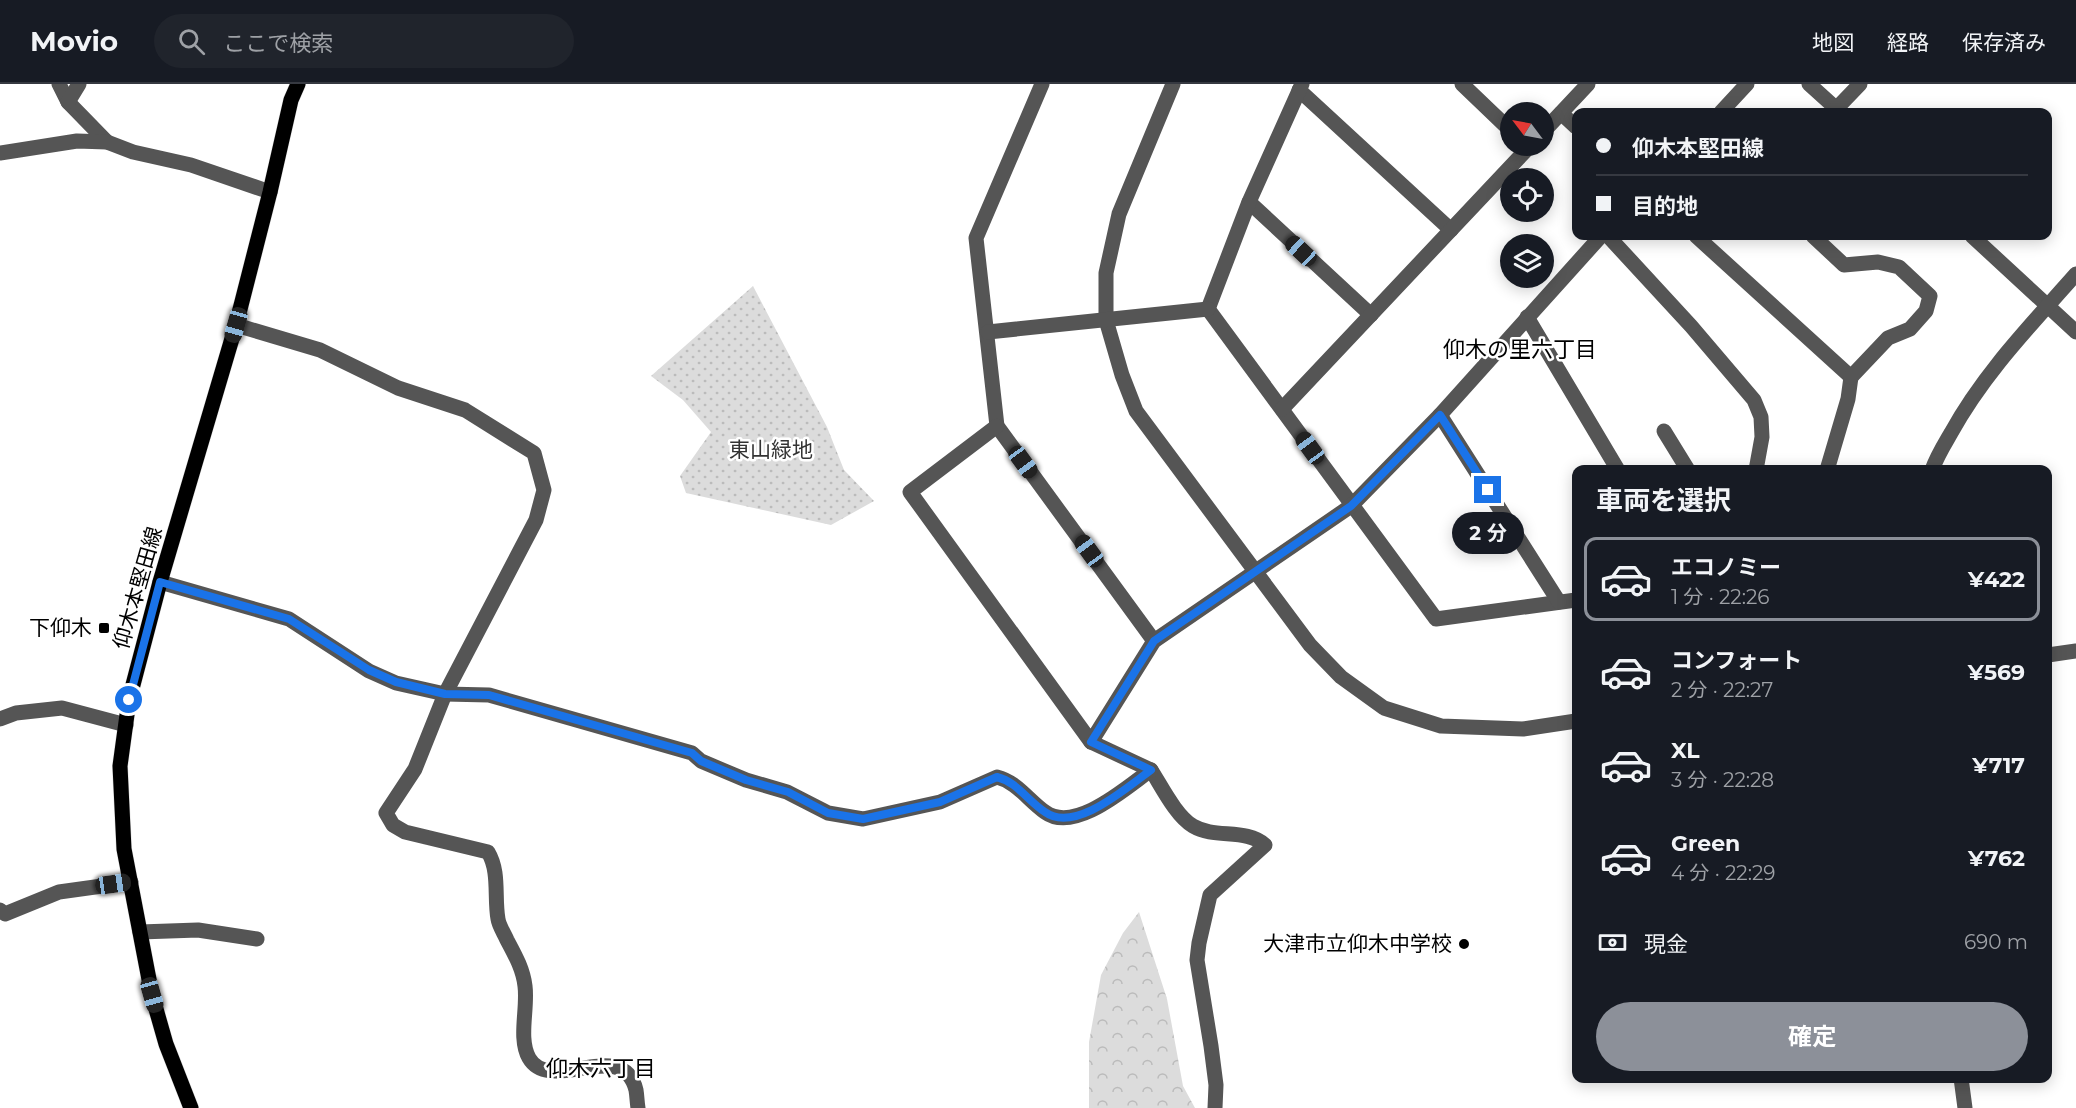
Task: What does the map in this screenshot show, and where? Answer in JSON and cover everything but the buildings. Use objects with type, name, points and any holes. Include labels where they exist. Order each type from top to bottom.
[{"type":"main road","name":"仰木本堅田線","points":[[190,1108],[166,1044],[140,932],[124,849],[120,766],[129,700],[160,582],[236,325],[291,100],[298,84]]},
{"type":"street","points":[[59,84],[68,102],[107,142]]},
{"type":"street","points":[[68,102],[79,84]]},
{"type":"street","points":[[1042,84],[976,238],[997,426],[1154,641]]},
{"type":"street","points":[[1173,84],[1119,214],[1106,273],[1106,320],[1122,375],[1136,411],[1292,623],[1317,653],[1341,677],[1384,708],[1441,726],[1523,729],[1572,722]]},
{"type":"street","points":[[1462,84],[1500,120]]},
{"type":"street","points":[[1554,120],[1588,84]]},
{"type":"street","points":[[1728,108],[1748,84]]},
{"type":"street","points":[[1809,84],[1835,108]]},
{"type":"street","points":[[1840,108],[1860,84]]},
{"type":"street","points":[[1208,309],[1249,202],[1300,87],[1451,230]]},
{"type":"street","points":[[1561,113],[1572,123]]},
{"type":"street","points":[[0,153],[77,141],[107,142],[133,152],[191,165],[270,192]]},
{"type":"street","points":[[1282,409],[1519,156]]},
{"type":"street","points":[[1249,202],[1371,315]]},
{"type":"street","points":[[1091,742],[1154,641],[1351,506],[1440,415],[1597,240]]},
{"type":"street","points":[[1612,240],[1691,326],[1754,400],[1759,408],[1762,437],[1757,465]]},
{"type":"street","points":[[1700,240],[1851,377]]},
{"type":"street","points":[[1816,240],[1844,265],[1878,262],[1899,267],[1930,296],[1926,311],[1910,329],[1888,338],[1851,377],[1848,399],[1828,465]]},
{"type":"street","points":[[1976,240],[2076,332]]},
{"type":"street","points":[[1934,465],[1961,414],[1992,370],[2076,274]]},
{"type":"street","points":[[988,332],[1208,309]]},
{"type":"street","points":[[1208,309],[1436,619],[1572,600]]},
{"type":"street","points":[[1527,317],[1615,465]]},
{"type":"street","points":[[236,325],[320,350],[398,388],[465,410],[534,453],[544,490],[536,520],[445,694],[415,769],[386,813],[393,825],[405,832],[488,852],[494,861],[498,921],[520,966],[525,987],[524,1050],[532,1064],[543,1070],[559,1071],[610,1065],[627,1074],[635,1088],[638,1108]]},
{"type":"street","points":[[1440,415],[1559,602]]},
{"type":"street","points":[[997,426],[910,492],[1091,742],[1151,770],[1173,805],[1193,826],[1210,832],[1257,838],[1265,845],[1210,895],[1199,943],[1197,960],[1213,1056],[1216,1085],[1215,1108]]},
{"type":"street","points":[[1664,430],[1685,465]]},
{"type":"street","points":[[160,582],[289,619],[369,670],[396,682],[445,694],[489,695],[692,753],[701,761],[746,780],[788,792],[828,813],[863,819],[940,802],[997,777],[1007,779],[1045,813],[1053,817],[1084,815],[1151,770]]},
{"type":"street","points":[[2052,654],[2076,651]]},
{"type":"street","points":[[0,719],[16,713],[62,708],[126,725]]},
{"type":"street","points":[[0,910],[5,914],[59,892],[131,882]]},
{"type":"street","points":[[140,932],[198,930],[257,939]]},
{"type":"street","points":[[1962,1083],[1965,1108]]},
{"type":"green space","name":"東山緑地","points":[[753,286],[827,427],[844,470],[874,501],[831,525],[686,493],[680,476],[711,432],[683,400],[651,376]]},
{"type":"green space","points":[[1139,912],[1167,999],[1183,1086],[1195,1108],[1089,1108],[1089,1042],[1101,975],[1123,933]]},
{"type":"place","name":"下仰木","points":[[104,628]]},
{"type":"place","name":"大津市立仰木中学校","points":[[1464,944]]},
{"type":"district","name":"仰木の里六丁目","points":[[1520,349]]},
{"type":"district","name":"仰木六丁目","points":[[601,1068]]},
{"type":"route","points":[[129,700],[160,582],[289,619],[369,670],[396,682],[445,694],[489,695],[692,753],[701,761],[746,780],[788,792],[828,813],[863,819],[940,802],[997,777],[1007,779],[1045,813],[1053,817],[1084,815],[1151,770],[1091,742],[1154,641],[1351,506],[1440,415],[1488,490]]}]
